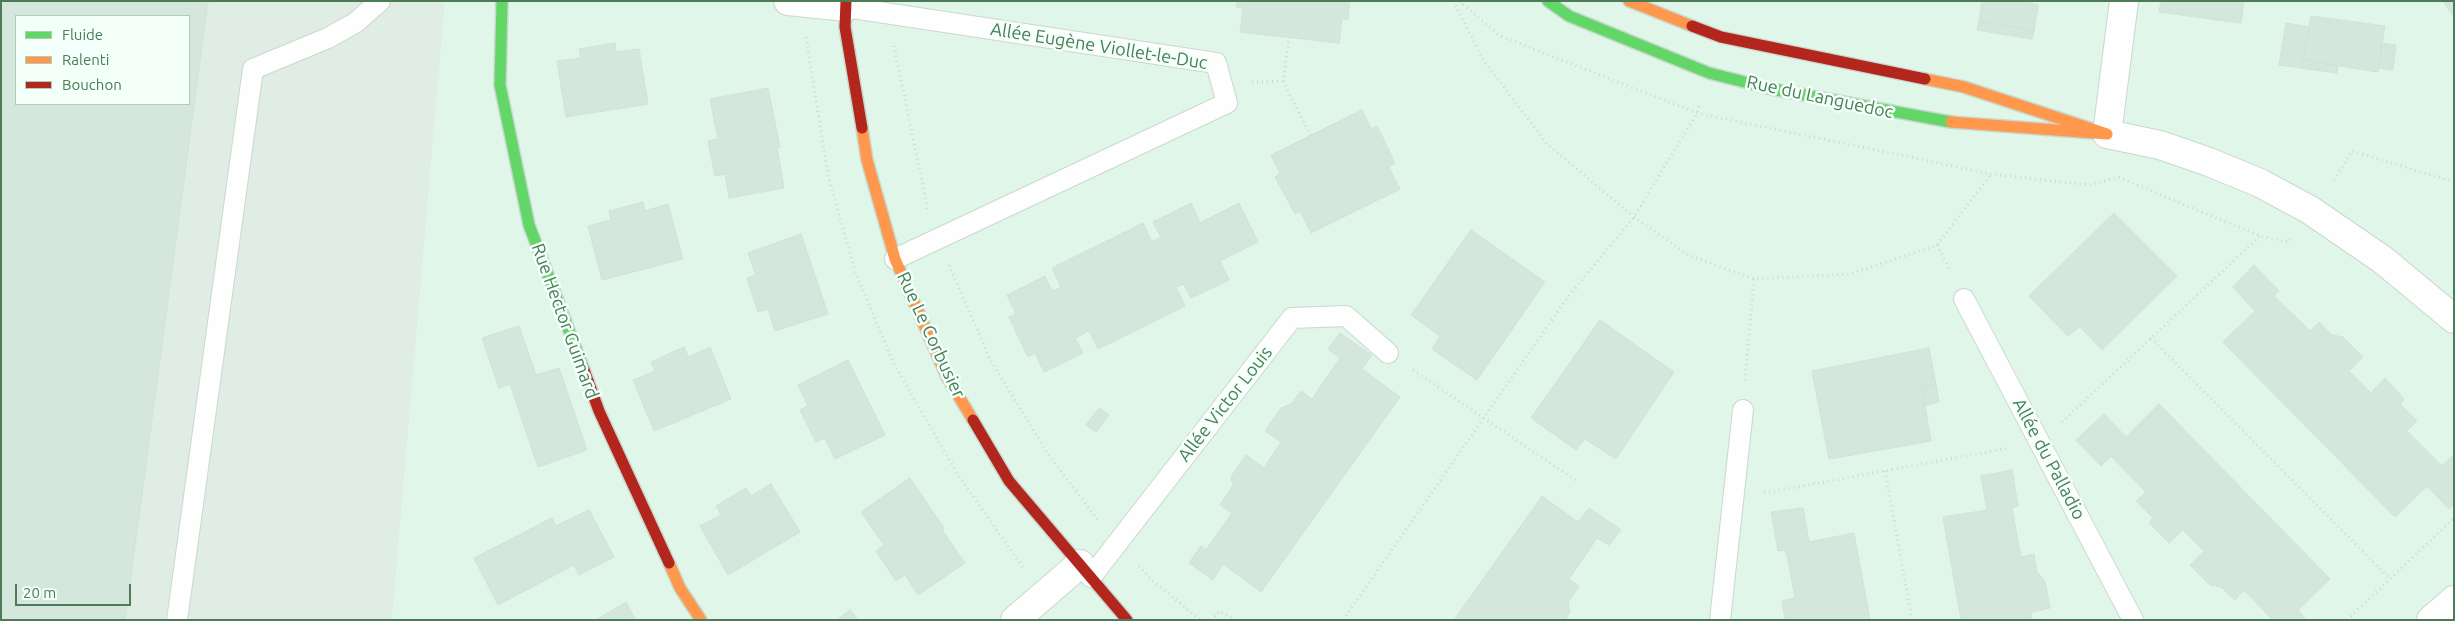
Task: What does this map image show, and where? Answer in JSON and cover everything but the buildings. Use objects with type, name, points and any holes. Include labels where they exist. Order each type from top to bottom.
[{"type":"street","name":"Rue Hector Guimard","points":[[502,1],[500,85],[529,225],[598,411],[680,588],[700,620]]},
{"type":"street","points":[[788,1],[846,4]]},
{"type":"street","name":"Rue du Languedoc","points":[[1548,1],[1569,16],[1709,73],[1791,92],[1940,121],[2107,134]]},
{"type":"street","name":"Rue du Languedoc","points":[[1629,1],[1721,37],[1964,87],[2107,134],[2160,145],[2209,162],[2277,192],[2310,210],[2383,260],[2454,318]]},
{"type":"street","points":[[2107,134],[2124,1]]},
{"type":"street","name":"Rue Le Corbusier","points":[[846,4],[845,27],[867,160],[895,259],[947,376],[1009,480],[1127,620]]},
{"type":"street","points":[[1015,620],[1085,571]]},
{"type":"lane","points":[[177,620],[253,69],[328,38],[355,23],[380,1]]},
{"type":"lane","name":"Allée Eugène Viollet-le-Duc","points":[[846,4],[894,14],[1216,63],[1227,103],[895,259]]},
{"type":"lane","name":"Allée du Palladio","points":[[1964,299],[2133,620]]},
{"type":"lane","name":"Allée Victor Louis","points":[[1085,571],[1118,542],[1292,318],[1346,316],[1388,353]]},
{"type":"lane","points":[[1720,620],[1743,410]]},
{"type":"path","points":[[1453,1],[1484,61],[1547,144],[1634,217],[1688,254],[1754,279],[1850,274],[1937,245],[1991,174]]},
{"type":"path","points":[[894,14],[894,50],[926,207],[991,361],[1048,454],[1100,524],[1150,578],[1200,620]]},
{"type":"path","points":[[1288,38],[1283,81],[1310,136]]},
{"type":"path","points":[[1343,620],[1568,297],[1634,217],[1697,113],[1709,73]]},
{"type":"path","points":[[1222,83],[1283,81]]},
{"type":"path","points":[[2334,180],[2352,151],[2454,182]]},
{"type":"path","points":[[2118,177],[2260,236]]},
{"type":"path","points":[[1743,410],[1754,279]]},
{"type":"path","points":[[2152,338],[2390,579]]},
{"type":"path","points":[[1388,353],[1578,482]]},
{"type":"path","points":[[1885,471],[1912,620]]},
{"type":"path","points":[[2347,620],[2454,518]]},
{"type":"path","points":[[1211,620],[1220,611],[1234,620]]},
{"type":"shaded area","points":[[1,1],[445,1],[392,620],[1,620]]},
{"type":"shaded area","points":[[445,1],[2454,1],[2454,620],[392,620]]},
{"type":"traffic: fast","points":[[502,1],[500,85],[529,225],[584,370]]},
{"type":"traffic: fast","points":[[1548,1],[1569,16],[1709,73],[1772,89],[1951,122]]},
{"type":"traffic: slow","points":[[1629,1],[1692,26]]},
{"type":"traffic: slow","points":[[1925,79],[1964,87],[2107,134],[1951,122]]},
{"type":"traffic: slow","points":[[862,128],[867,160],[895,259],[947,377],[973,420]]},
{"type":"traffic: slow","points":[[669,563],[680,588],[701,620]]},
{"type":"traffic: jam","points":[[846,1],[845,27],[862,128]]},
{"type":"traffic: jam","points":[[1692,26],[1721,37],[1925,79]]},
{"type":"traffic: jam","points":[[584,370],[599,411],[669,563]]},
{"type":"traffic: jam","points":[[973,420],[1009,481],[1127,620]]}]
